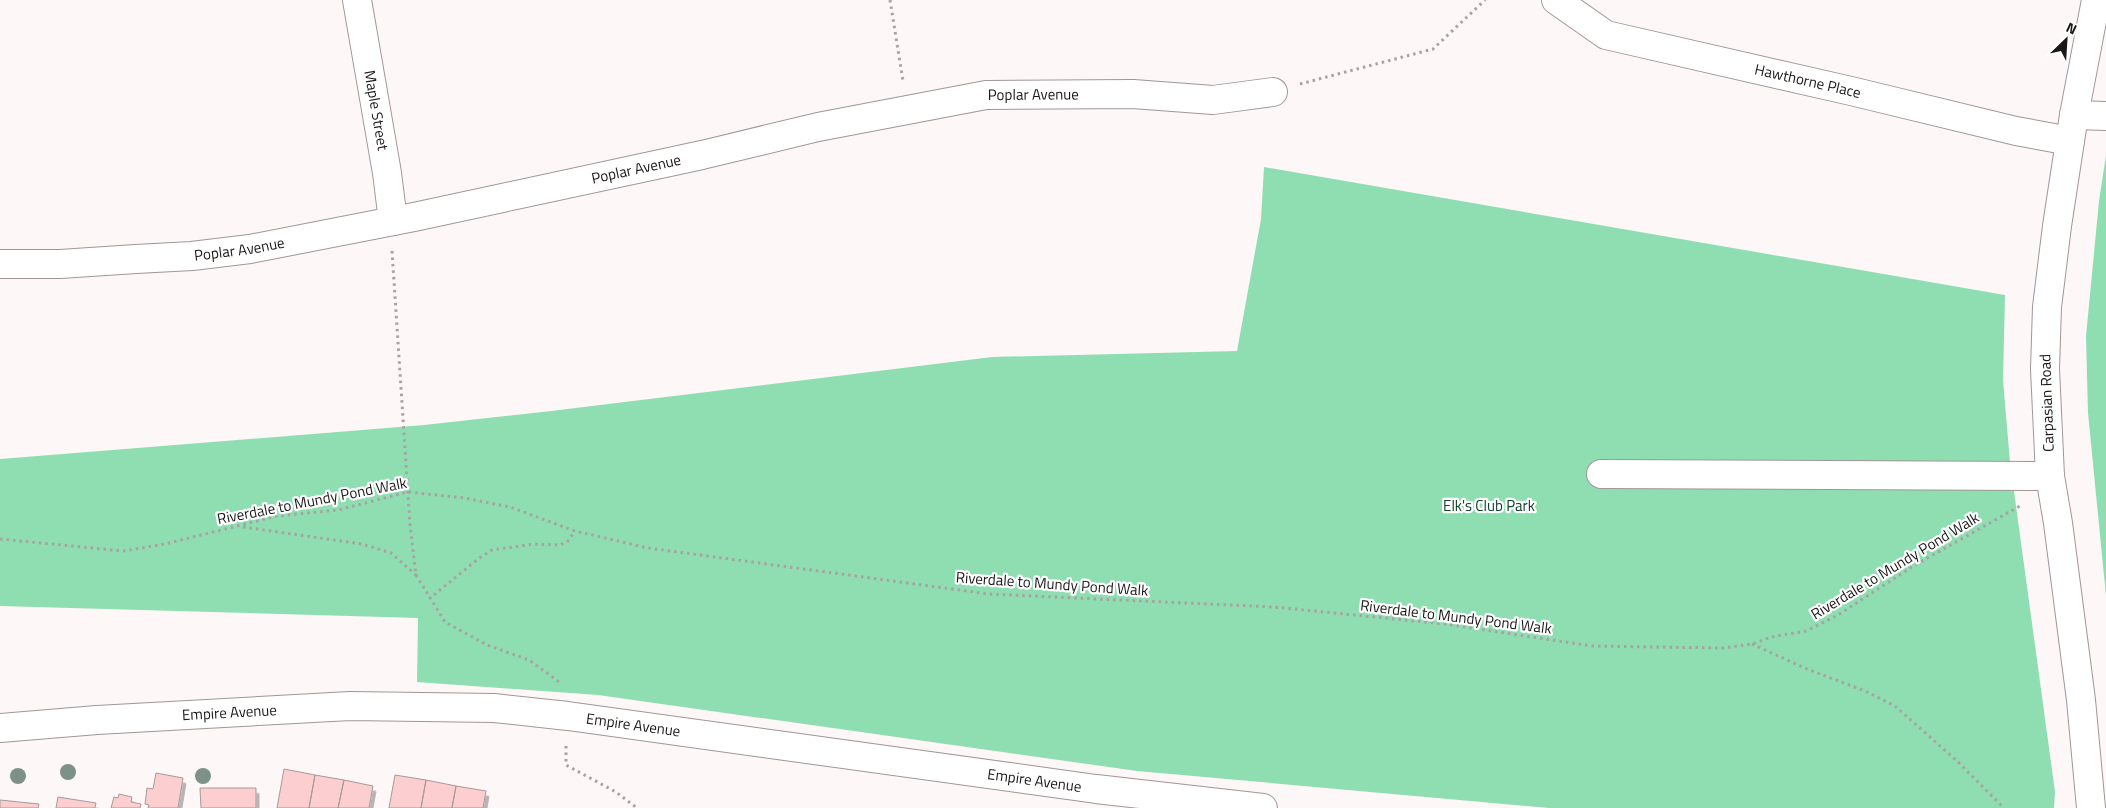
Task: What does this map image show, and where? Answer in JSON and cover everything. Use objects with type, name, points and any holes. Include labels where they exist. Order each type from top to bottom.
[{"type":"street","name":"Maple Street","points":[[358,0],[387,173],[393,234]]},
{"type":"street","name":"Hawthorne Place","points":[[1556,0],[1606,36],[1851,91],[2016,131],[2072,128],[2106,116]]},
{"type":"street","name":"Carpasian Road","points":[[2091,808],[2081,700],[2050,476],[2044,369],[2047,307],[2072,128],[2096,0]]},
{"type":"street","name":"Poplar Avenue","points":[[0,264],[60,264],[192,256],[304,240],[393,234],[818,127],[986,95],[1133,94],[1212,100],[1273,92]]},
{"type":"street","points":[[1601,474],[2050,476]]},
{"type":"street","name":"Empire Avenue","points":[[0,728],[97,720],[342,706],[494,708],[568,716],[1096,789],[1263,808]]},
{"type":"path","points":[[890,0],[905,90]]},
{"type":"path","points":[[1273,92],[1433,49],[1484,0]]},
{"type":"path","points":[[393,234],[408,492],[416,575]]},
{"type":"path","name":"Riverdale to Mundy Pond Walk","points":[[0,538],[124,551],[240,527],[278,516],[338,510],[408,492],[465,498],[510,507],[575,530],[648,548],[989,594],[1274,607],[1445,624],[1592,646],[1723,648],[1752,644],[1771,637],[1806,631],[1838,615],[1915,565],[2021,506]]},
{"type":"path","points":[[240,527],[362,544],[391,553],[416,575],[444,622],[486,645],[529,660],[567,688]]},
{"type":"path","points":[[429,599],[492,550],[527,545],[560,545],[568,541],[575,530]]},
{"type":"path","points":[[1752,644],[1807,669],[1865,691],[1895,706],[1951,755],[2004,808]]},
{"type":"path","points":[[565,741],[566,765],[616,792],[637,808]]},
{"type":"green space","points":[[2106,155],[2106,596],[2088,413],[2086,336],[2099,201]]},
{"type":"green space","name":"Elk's Club Park","points":[[1264,167],[2005,295],[2003,380],[2010,462],[2055,792],[2054,808],[1549,808],[1137,771],[598,695],[417,682],[418,618],[0,606],[0,459],[424,425],[992,357],[1237,351],[1261,219]]},
{"type":"building","points":[[284,769],[315,775],[309,808],[277,808]]},
{"type":"building","points":[[156,773],[183,778],[178,808],[148,808],[149,805],[145,804],[147,788],[153,789]]},
{"type":"building","points":[[315,775],[344,780],[338,808],[309,808]]},
{"type":"building","points":[[395,775],[426,780],[421,808],[389,808]]},
{"type":"building","points":[[344,780],[373,786],[369,808],[338,808]]},
{"type":"building","points":[[426,780],[456,786],[452,808],[421,808]]},
{"type":"building","points":[[456,786],[486,791],[483,808],[452,808]]},
{"type":"building","points":[[200,788],[256,788],[256,808],[201,808]]},
{"type":"building","points":[[119,794],[132,797],[131,802],[141,804],[140,808],[111,808],[114,797],[118,798]]},
{"type":"building","points":[[58,797],[96,803],[95,808],[56,808]]},
{"type":"building","points":[[0,800],[39,804],[38,808],[0,808]]}]
